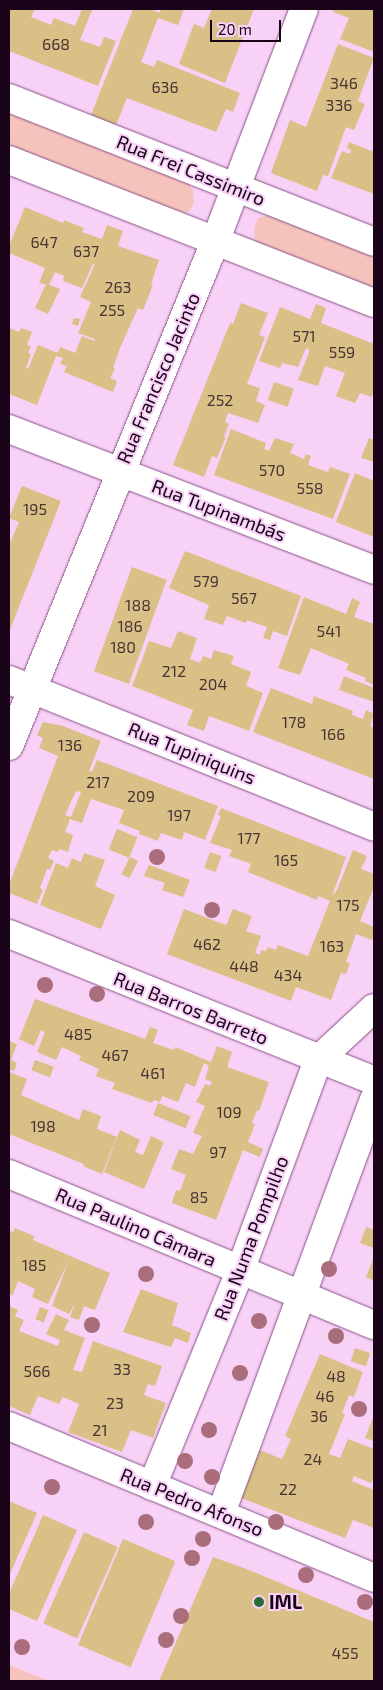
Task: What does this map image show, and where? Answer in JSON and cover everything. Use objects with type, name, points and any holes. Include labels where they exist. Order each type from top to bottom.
[{"type":"street","name":"Rua Francisco Jacinto","points":[[9,746],[21,685],[119,472],[215,242],[304,9]]},
{"type":"street","name":"Rua Frei Cassimiro","points":[[9,98],[374,242]]},
{"type":"street","points":[[9,160],[374,303]]},
{"type":"street","name":"Rua Tupinambás","points":[[9,429],[374,570]]},
{"type":"street","name":"Rua Tupiniquins","points":[[21,685],[374,827]]},
{"type":"street","name":"Rua Barros Barreto","points":[[9,934],[374,1081]]},
{"type":"street","name":"Rua Numa Pompilho","points":[[152,1486],[240,1271],[318,1060],[374,1008]]},
{"type":"street","points":[[221,1513],[374,1099]]},
{"type":"street","name":"Rua Paulino Câmara","points":[[9,1174],[302,1297],[374,1325]]},
{"type":"street","name":"Rua Pedro Afonso","points":[[9,1426],[374,1578]]},
{"type":"shaded area","points":[[9,110],[185,180],[193,190],[194,202],[188,213],[178,215],[9,149]]},
{"type":"shaded area","points":[[270,215],[374,253],[374,291],[260,246],[255,240],[254,228],[258,218]]},
{"type":"shaded area","points":[[9,1665],[49,1681],[9,1681]]},
{"type":"building","points":[[10,9],[35,9],[31,17],[51,25],[54,18],[75,26],[82,9],[92,10],[80,40],[100,47],[104,37],[116,41],[98,86],[9,51]]},
{"type":"building","points":[[133,9],[150,9],[160,13],[161,9],[184,9],[178,25],[158,18],[141,62],[154,67],[157,60],[240,93],[233,112],[226,109],[216,132],[127,98],[116,125],[91,115]]},
{"type":"building","points":[[212,9],[254,9],[225,83],[179,64],[194,24],[204,28]]},
{"type":"building","points":[[334,9],[374,9],[374,52],[340,39],[349,18],[333,12]]},
{"type":"building","points":[[338,44],[374,58],[358,101],[365,104],[354,130],[346,127],[328,176],[323,175],[317,191],[271,173],[290,120],[306,127]]},
{"type":"building","points":[[349,142],[374,152],[374,194],[331,178],[342,151],[350,154],[351,150],[347,148]]},
{"type":"building","points":[[25,207],[63,223],[64,220],[84,228],[82,232],[102,239],[107,225],[123,231],[118,246],[159,260],[151,284],[153,285],[143,310],[138,308],[113,368],[115,369],[110,378],[117,381],[113,392],[64,372],[67,366],[60,364],[63,358],[56,356],[37,405],[9,394],[9,328],[19,332],[21,328],[32,332],[27,345],[31,346],[28,353],[31,354],[26,368],[28,369],[38,345],[58,353],[60,347],[75,353],[82,336],[94,341],[95,339],[78,333],[91,302],[80,297],[95,264],[93,264],[82,288],[63,281],[64,276],[55,272],[49,285],[60,289],[48,314],[35,308],[46,284],[39,283],[45,268],[9,253],[9,246]]},
{"type":"building","points":[[241,303],[268,313],[259,335],[265,337],[247,384],[260,388],[256,401],[265,405],[258,423],[228,413],[225,422],[229,424],[224,437],[226,437],[217,458],[212,456],[204,477],[173,465],[230,323],[233,324]]},
{"type":"building","points":[[316,304],[326,308],[321,323],[374,344],[374,390],[371,397],[360,393],[355,403],[336,396],[345,373],[325,366],[318,386],[298,380],[310,350],[306,348],[298,367],[282,363],[280,368],[259,361],[280,307],[310,319]]},
{"type":"building","points":[[74,318],[80,319],[78,326],[72,324]]},
{"type":"building","points":[[274,382],[294,389],[288,407],[268,400]]},
{"type":"building","points":[[231,429],[266,443],[264,449],[269,451],[275,438],[294,444],[290,453],[304,459],[306,454],[311,456],[308,465],[328,472],[330,467],[350,474],[333,519],[214,475]]},
{"type":"building","points":[[369,438],[374,440],[374,462],[361,458]]},
{"type":"building","points":[[355,473],[374,481],[374,537],[336,522]]},
{"type":"building","points":[[22,486],[61,501],[9,632],[9,540],[11,541],[19,522],[9,518]]},
{"type":"building","points":[[185,551],[301,596],[287,636],[273,631],[270,640],[263,638],[267,627],[247,620],[246,623],[227,616],[223,625],[204,619],[209,605],[169,588]]},
{"type":"building","points":[[132,567],[167,580],[129,684],[94,671]]},
{"type":"building","points":[[304,597],[346,614],[352,598],[360,602],[354,617],[374,624],[374,685],[365,681],[366,678],[346,670],[349,664],[311,648],[300,675],[278,668]]},
{"type":"building","points":[[178,631],[197,638],[190,659],[200,663],[203,656],[211,659],[214,650],[234,656],[231,664],[251,672],[246,686],[263,693],[249,731],[209,716],[204,731],[187,725],[193,710],[132,686],[149,641],[171,648]]},
{"type":"building","points":[[344,676],[374,688],[374,702],[339,690]]},
{"type":"building","points":[[271,688],[312,704],[314,696],[353,711],[352,715],[363,719],[366,710],[374,714],[370,726],[374,728],[374,779],[253,732]]},
{"type":"building","points":[[43,722],[63,726],[101,741],[89,771],[92,772],[97,760],[218,806],[205,840],[184,832],[182,840],[161,833],[158,841],[139,834],[140,831],[119,823],[124,810],[91,799],[82,823],[70,819],[65,832],[73,835],[68,852],[59,849],[58,852],[52,850],[48,858],[54,861],[50,870],[47,869],[40,888],[43,890],[37,904],[9,893],[9,885],[58,756],[39,748],[43,738],[37,735]],"holes":[[[76,791],[81,792],[71,817],[65,815]]]},
{"type":"building","points":[[221,808],[346,857],[332,896],[337,890],[353,850],[367,856],[361,869],[374,874],[374,887],[360,921],[374,927],[372,940],[356,934],[346,962],[350,963],[346,974],[341,973],[331,1000],[296,987],[291,1001],[167,954],[184,909],[226,925],[233,909],[252,916],[246,931],[261,936],[255,953],[260,955],[261,950],[266,951],[268,947],[276,950],[278,945],[308,956],[330,901],[318,896],[317,900],[248,872],[251,864],[229,856],[232,850],[210,843],[221,816],[218,815]]},
{"type":"building","points":[[117,829],[137,837],[129,858],[109,849]]},
{"type":"building","points":[[210,852],[221,856],[215,872],[204,868]]},
{"type":"building","points":[[84,853],[105,860],[95,886],[115,895],[101,929],[40,905],[56,863],[68,868],[72,858],[81,862]]},
{"type":"building","points":[[130,857],[138,861],[129,878],[121,874]]},
{"type":"building","points":[[149,865],[190,880],[183,897],[162,890],[165,883],[144,876]]},
{"type":"building","points":[[35,999],[145,1039],[150,1027],[158,1030],[153,1043],[174,1050],[175,1047],[211,1062],[217,1046],[232,1052],[227,1067],[269,1082],[259,1111],[257,1110],[252,1123],[255,1124],[248,1142],[263,1149],[260,1157],[243,1150],[216,1220],[172,1203],[176,1190],[180,1191],[186,1175],[171,1169],[179,1149],[193,1154],[202,1136],[193,1133],[205,1106],[196,1102],[205,1084],[210,1086],[212,1082],[205,1079],[209,1066],[204,1063],[195,1087],[186,1083],[178,1102],[162,1096],[160,1102],[154,1100],[152,1103],[112,1089],[115,1083],[96,1076],[99,1069],[79,1060],[81,1056],[62,1047],[56,1060],[37,1052],[45,1032],[41,1030],[34,1046],[19,1039]]},
{"type":"building","points":[[9,1041],[17,1044],[11,1060],[17,1063],[14,1071],[9,1069]]},
{"type":"building","points":[[35,1060],[54,1067],[50,1077],[31,1070]]},
{"type":"building","points":[[9,1072],[27,1079],[21,1095],[79,1120],[83,1109],[101,1116],[97,1129],[117,1137],[102,1174],[83,1166],[84,1164],[9,1134]]},
{"type":"building","points":[[158,1103],[190,1116],[186,1128],[153,1115]]},
{"type":"building","points":[[120,1130],[140,1140],[135,1152],[143,1155],[151,1136],[164,1142],[144,1189],[104,1172]]},
{"type":"building","points":[[366,1227],[374,1230],[374,1248],[360,1243]]},
{"type":"building","points":[[15,1228],[34,1236],[33,1240],[110,1273],[95,1310],[84,1306],[79,1320],[70,1317],[75,1303],[69,1314],[52,1306],[68,1262],[48,1304],[32,1297],[35,1289],[18,1281],[13,1295],[9,1294],[9,1231],[13,1232]]},
{"type":"building","points":[[374,1257],[374,1281],[366,1277]]},
{"type":"building","points":[[141,1289],[178,1303],[172,1325],[191,1333],[188,1343],[175,1338],[171,1347],[123,1332]]},
{"type":"building","points":[[9,1306],[18,1310],[15,1316],[24,1320],[19,1331],[58,1346],[60,1340],[46,1334],[56,1314],[69,1320],[64,1330],[85,1338],[73,1370],[82,1372],[93,1341],[162,1366],[155,1386],[148,1384],[144,1395],[166,1403],[153,1438],[131,1430],[122,1452],[68,1432],[79,1404],[63,1397],[59,1404],[38,1396],[30,1415],[9,1406]]},
{"type":"building","points":[[40,1307],[48,1310],[44,1322],[35,1319]]},
{"type":"building","points":[[355,1348],[370,1353],[366,1366],[351,1361]]},
{"type":"building","points":[[320,1354],[363,1372],[354,1397],[349,1395],[342,1413],[345,1414],[329,1454],[340,1458],[348,1439],[374,1449],[374,1476],[371,1483],[354,1476],[352,1481],[374,1490],[374,1528],[353,1520],[345,1538],[241,1498],[260,1450],[282,1459],[291,1439],[285,1436]]},
{"type":"building","points":[[374,1415],[374,1441],[365,1438]]},
{"type":"building","points":[[9,1501],[37,1513],[9,1576]]},
{"type":"building","points":[[43,1515],[77,1530],[37,1621],[9,1609],[9,1594]]},
{"type":"building","points":[[84,1532],[118,1547],[77,1638],[43,1623]]},
{"type":"building","points":[[123,1539],[175,1561],[131,1667],[78,1645]]},
{"type":"building","name":"IML","points":[[213,1557],[374,1622],[374,1681],[159,1681]]},
{"type":"place","name":"IML","points":[[259,1602]]}]
